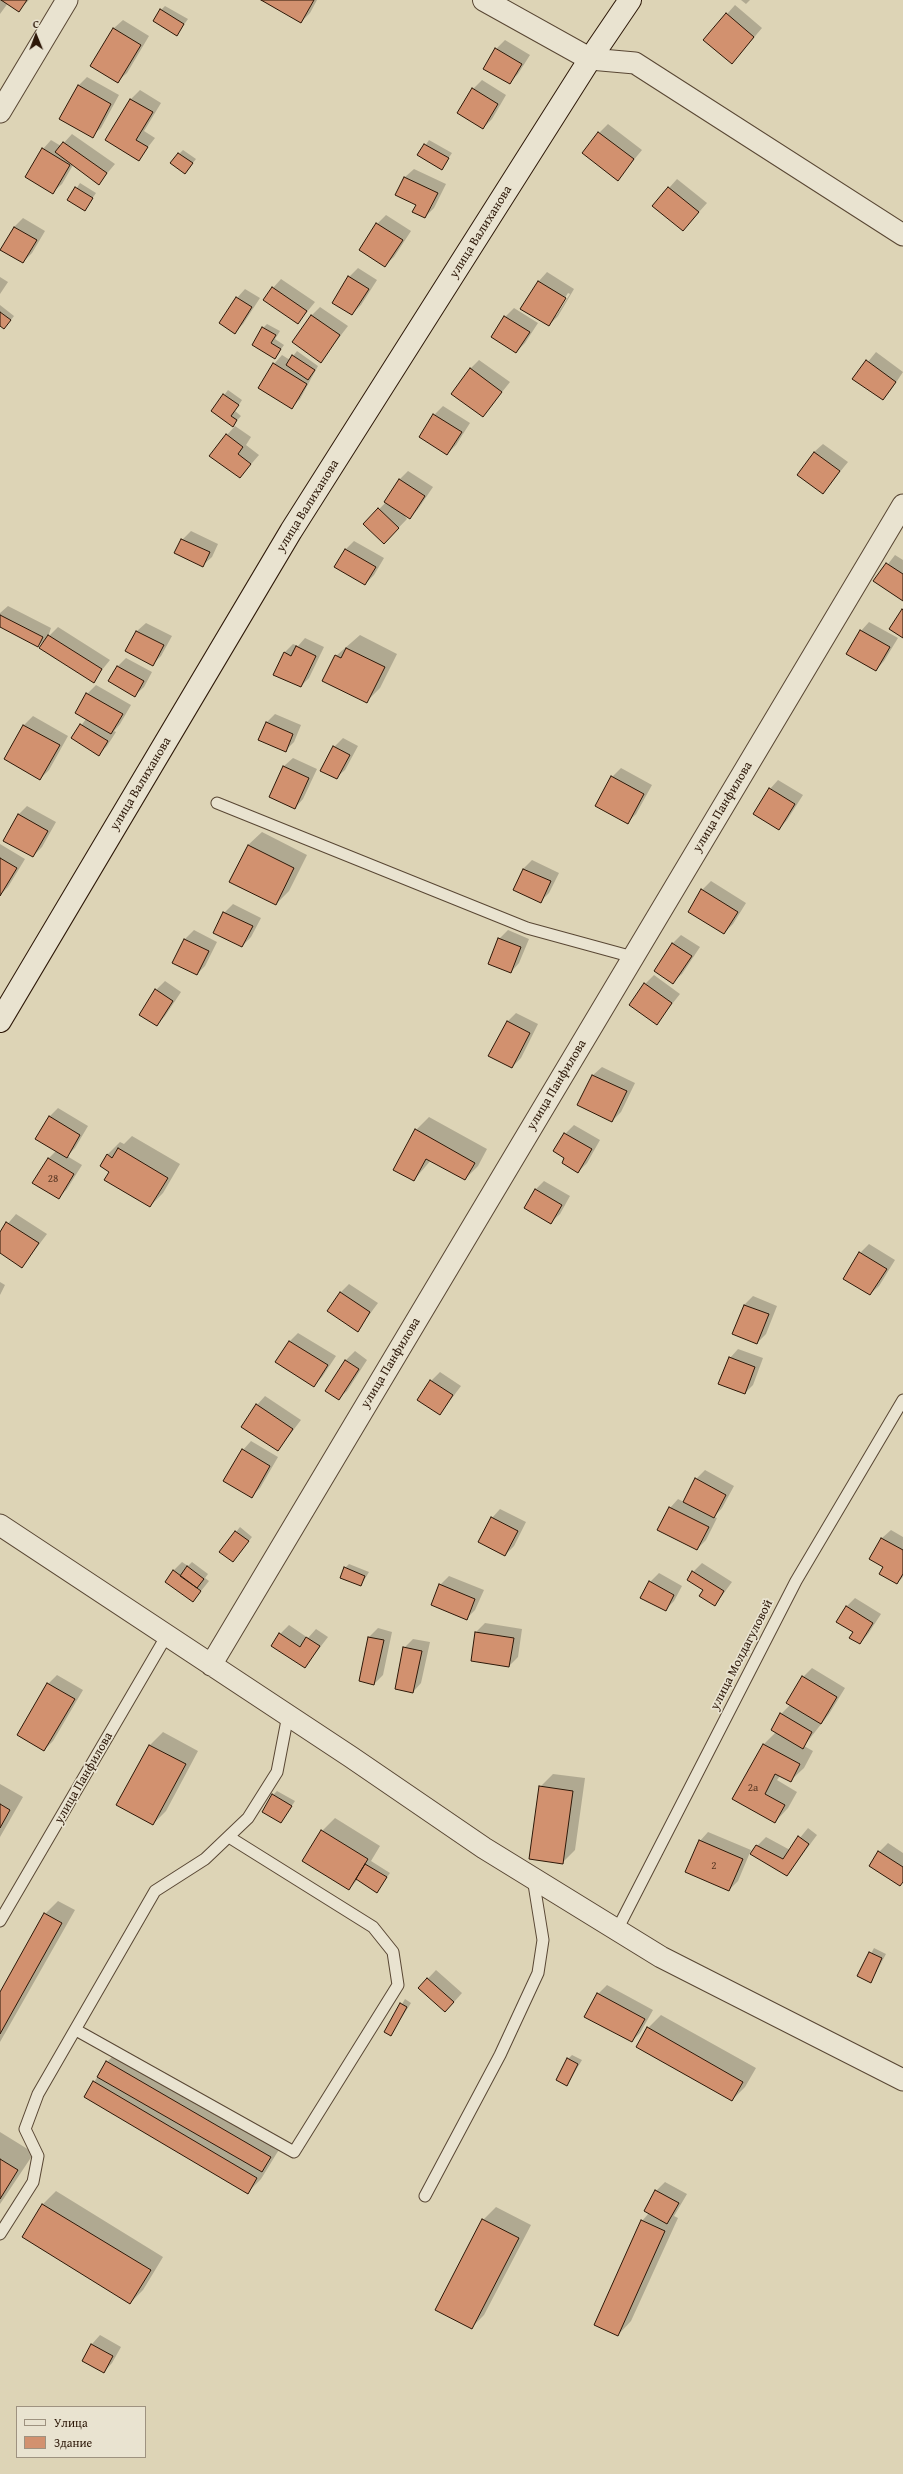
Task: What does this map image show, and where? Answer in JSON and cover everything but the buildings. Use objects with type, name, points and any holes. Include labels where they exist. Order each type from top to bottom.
[{"type":"main road","points":[[484,0],[590,59]]},
{"type":"main road","name":"улица Валиханова","points":[[0,1021],[292,531],[590,59],[630,0]]},
{"type":"street","points":[[0,112],[67,0]]},
{"type":"street","points":[[590,59],[634,63],[903,235]]},
{"type":"street","name":"улица Панфилова","points":[[211,1664],[903,505]]},
{"type":"street","points":[[0,1525],[288,1715],[484,1848],[617,1930],[661,1957],[903,2080]]},
{"type":"lane","points":[[218,803],[527,928],[633,957]]},
{"type":"lane","name":"улица Молдагуловой","points":[[617,1930],[796,1581],[903,1400]]},
{"type":"lane","name":"улица Панфилова","points":[[0,1921],[166,1635]]},
{"type":"lane","points":[[0,2234],[33,2182],[38,2156],[25,2129],[38,2094],[155,1891],[205,1859],[248,1818],[277,1772],[288,1715]]},
{"type":"lane","points":[[76,2030],[294,2152],[398,1985],[393,1952],[373,1927],[229,1837]]},
{"type":"lane","points":[[425,2196],[500,2055],[538,1973],[543,1940],[533,1878]]}]
